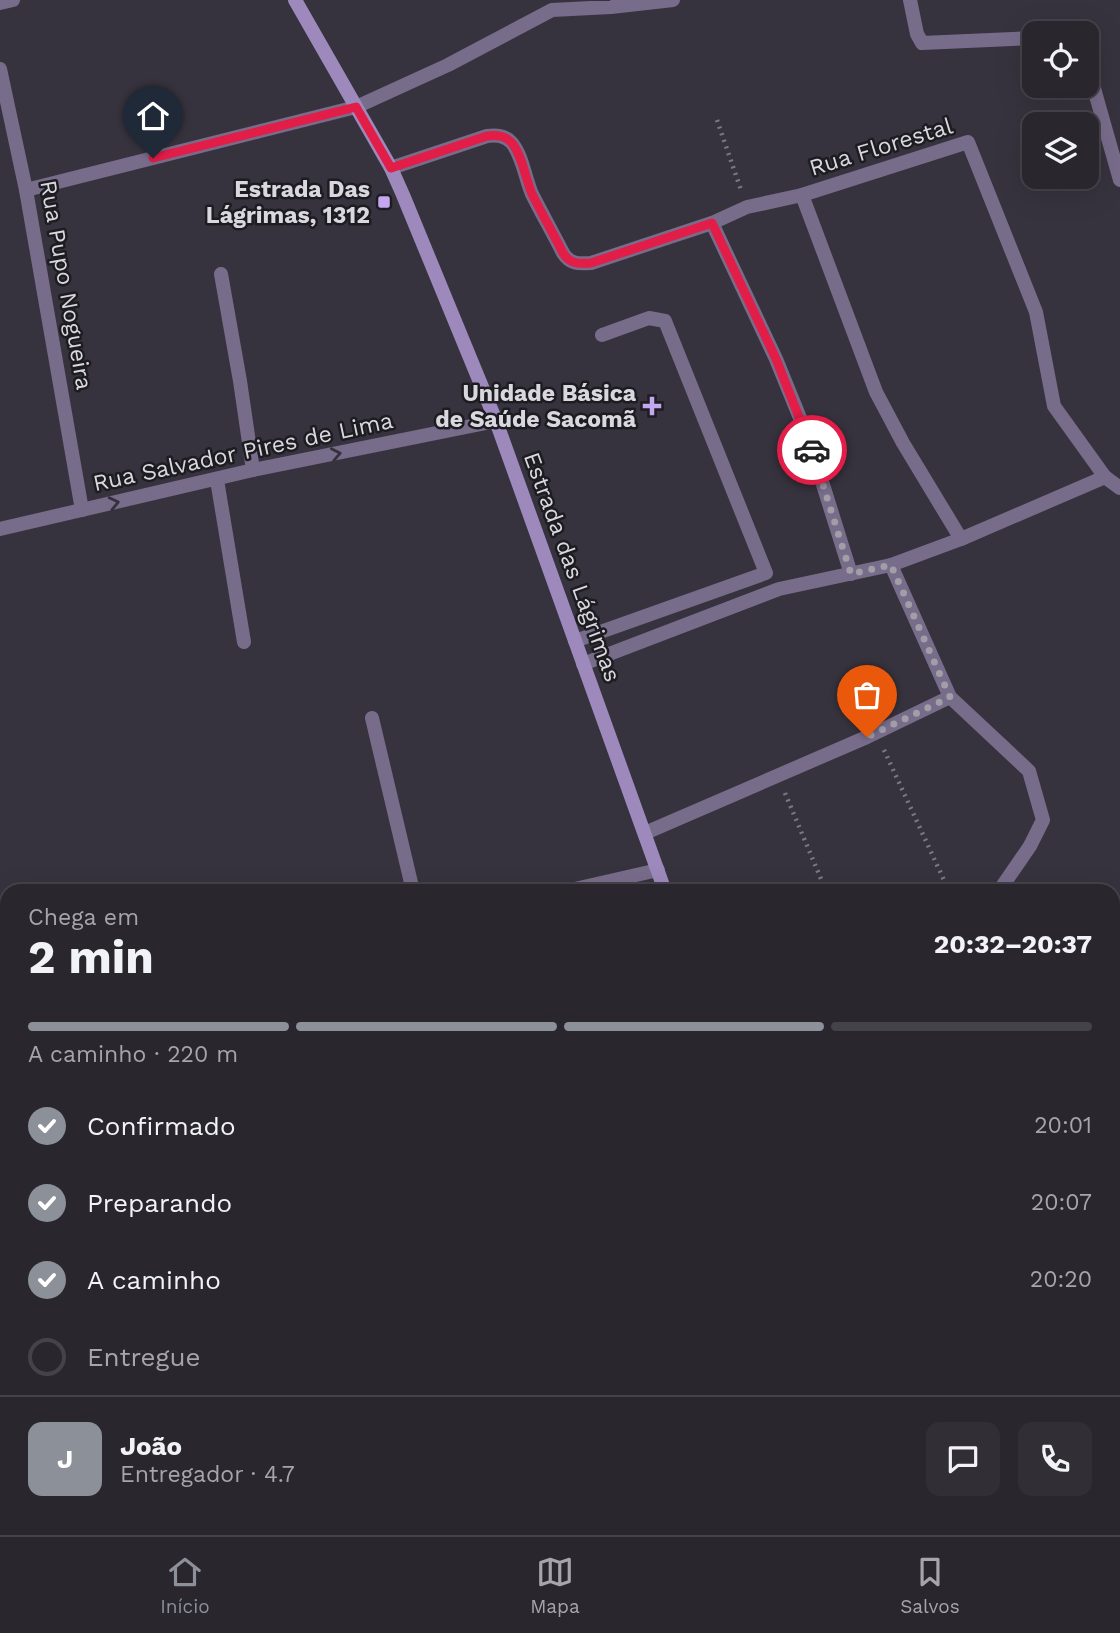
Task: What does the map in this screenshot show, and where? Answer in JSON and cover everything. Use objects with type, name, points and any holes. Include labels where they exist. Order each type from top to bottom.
[{"type":"main road","name":"Estrada das Lágrimas","points":[[295,0],[391,168],[496,421],[663,884]]},
{"type":"street","points":[[0,3],[13,0]]},
{"type":"street","points":[[26,190],[356,107],[448,65],[552,5],[611,6],[673,0]]},
{"type":"street","points":[[910,0],[917,34],[922,43],[1022,39]]},
{"type":"street","name":"Rua Pupo Nogueira","points":[[0,69],[26,190],[82,510]]},
{"type":"street","points":[[1097,98],[1120,180]]},
{"type":"street","points":[[391,168],[487,136],[506,138],[513,144],[531,192],[563,253],[567,260],[578,264],[591,263],[712,223],[747,207],[802,195],[876,392],[903,443],[961,539]]},
{"type":"street","name":"Rua Florestal","points":[[802,195],[968,142],[1036,312],[1054,405],[1105,477],[1120,488]]},
{"type":"street","points":[[712,223],[776,359],[809,440],[851,574]]},
{"type":"street","points":[[221,274],[253,470]]},
{"type":"street","points":[[575,641],[766,573],[665,321],[649,317],[602,335]]},
{"type":"street","name":"Rua Salvador Pires de Lima","points":[[0,529],[253,470],[496,421]]},
{"type":"street","points":[[583,664],[779,589],[891,565],[961,539],[1105,477]]},
{"type":"street","points":[[217,480],[244,642]]},
{"type":"street","points":[[891,565],[950,697],[1028,771],[1043,820],[1030,846],[1004,884]]},
{"type":"street","points":[[645,833],[876,733],[950,697]]},
{"type":"street","points":[[372,718],[411,884]]},
{"type":"street","points":[[597,884],[658,870]]},
{"type":"path","points":[[717,120],[747,207]]},
{"type":"path","points":[[876,733],[946,884]]},
{"type":"path","points":[[778,776],[823,884]]},
{"type":"way so far","points":[[812,450],[851,574],[891,565],[950,697],[867,737]]},
{"type":"place","name":"Estrada Das Lágrimas, 1312","points":[[384,202]]},
{"type":"place","name":"Unidade Básica de Saúde Sacomã","points":[[652,406]]},
{"type":"route","points":[[153,158],[356,107],[391,168],[487,136],[506,138],[513,144],[531,192],[567,260],[578,264],[591,263],[712,223],[776,359],[812,450]]}]
